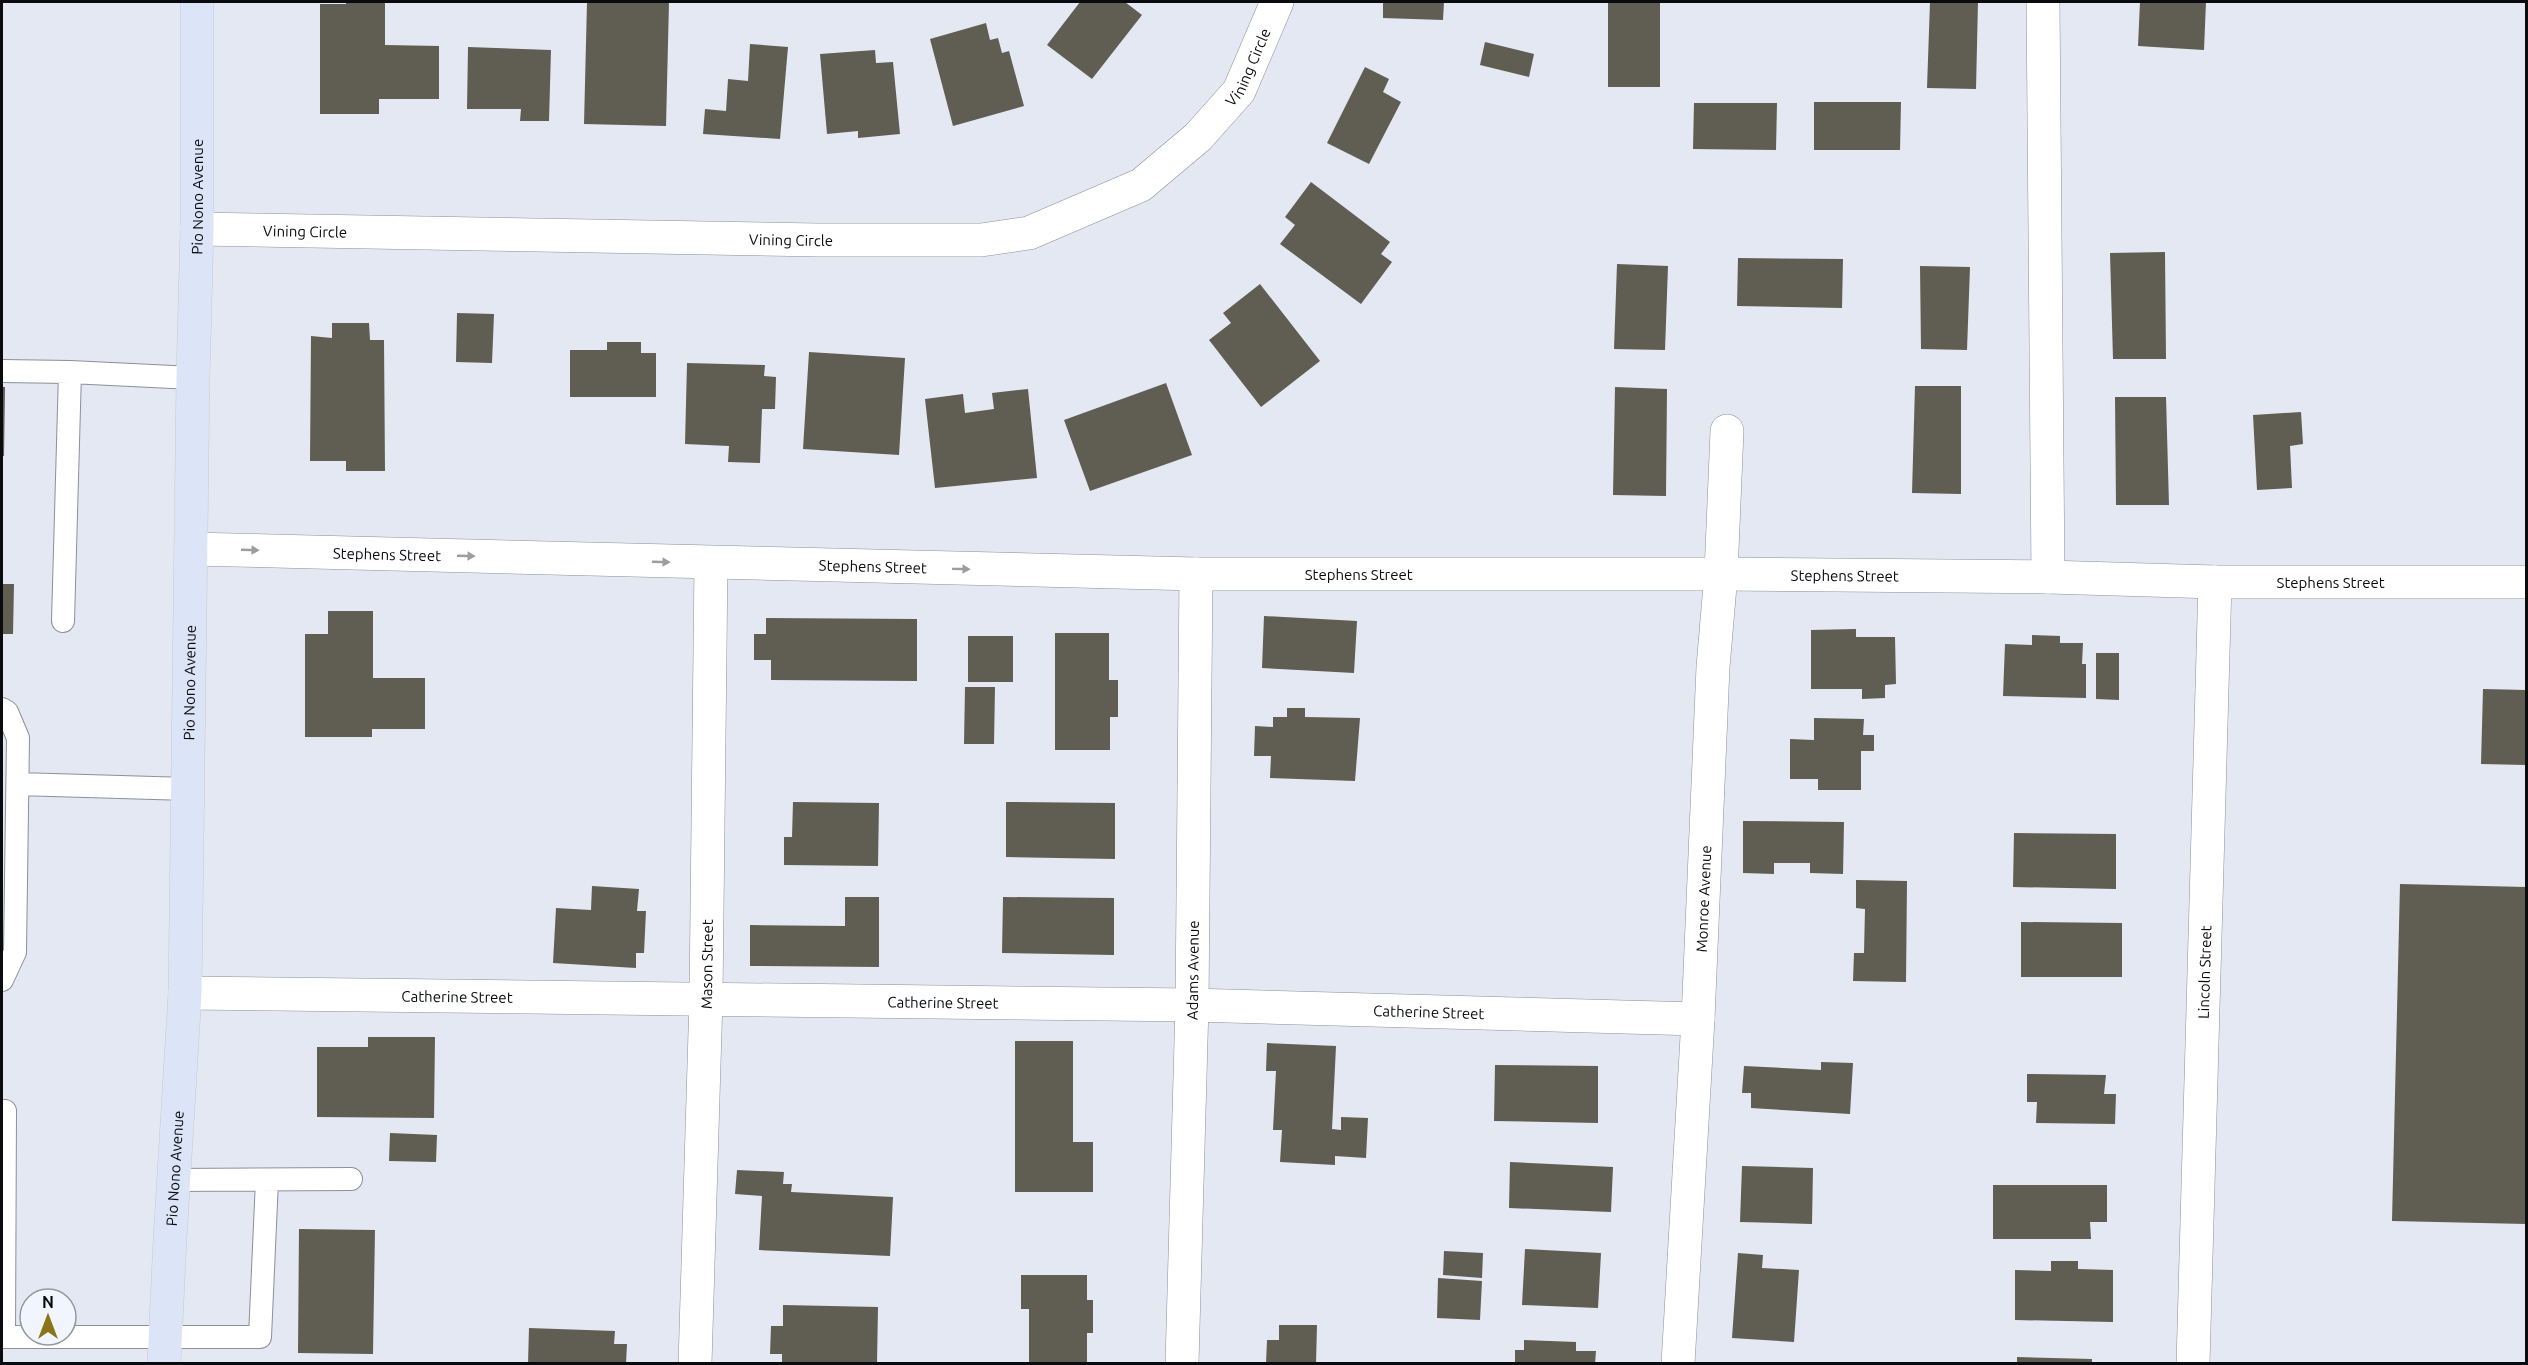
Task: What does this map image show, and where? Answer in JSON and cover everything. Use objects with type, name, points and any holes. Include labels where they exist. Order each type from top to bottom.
[{"type":"main road","name":"Pio Nono Avenue","points":[[165,1351],[185,993],[197,229],[197,2]]},
{"type":"street","name":"Vining Circle","points":[[197,229],[818,240],[981,240],[1029,233],[1141,185],[1198,137],[1239,91],[1277,2]]},
{"type":"street","points":[[2043,2],[2048,577]]},
{"type":"street","name":"Monroe Avenue","points":[[1678,1364],[1698,1019],[1713,667],[1721,574],[1727,431]]},
{"type":"street","name":"Stephens Street","points":[[191,549],[1196,574],[1721,574],[2048,577],[2215,582],[2526,582]]},
{"type":"street","name":"Mason Street","points":[[695,1364],[706,998],[711,563]]},
{"type":"street","name":"Adams Avenue","points":[[1182,1364],[1192,1005],[1196,574]]},
{"type":"street","name":"Lincoln Street","points":[[2193,1364],[2215,582]]},
{"type":"street","name":"Catherine Street","points":[[185,993],[1192,1005],[1698,1019]]},
{"type":"lane","points":[[2,371],[193,378]]},
{"type":"lane","points":[[63,621],[70,372]]},
{"type":"lane","points":[[2,710],[7,712],[18,738],[15,952],[2,980]]},
{"type":"lane","points":[[18,784],[188,789]]},
{"type":"lane","points":[[2,1111],[4,1111],[3,1337],[165,1351],[260,1337],[267,1180]]},
{"type":"lane","points":[[173,1180],[351,1179]]},
{"type":"building","points":[[346,2],[385,2],[385,45],[439,46],[439,99],[379,99],[379,114],[320,114],[320,4],[346,4]]},
{"type":"building","points":[[587,2],[669,2],[666,126],[584,124]]},
{"type":"building","points":[[1080,2],[1125,2],[1142,15],[1092,79],[1047,45]]},
{"type":"building","points":[[1383,2],[1444,2],[1443,20],[1383,18]]},
{"type":"building","points":[[1608,2],[1660,2],[1660,87],[1608,87]]},
{"type":"building","points":[[1930,2],[1978,2],[1976,89],[1927,88]]},
{"type":"building","points":[[2140,2],[2206,2],[2204,50],[2138,46]]},
{"type":"building","points":[[986,23],[990,40],[998,38],[1002,53],[1009,51],[1024,106],[953,126],[930,39]]},
{"type":"building","points":[[1485,42],[1534,54],[1529,77],[1480,65]]},
{"type":"building","points":[[750,44],[788,47],[780,139],[703,134],[705,109],[726,111],[728,79],[748,81]]},
{"type":"building","points":[[468,47],[551,50],[549,121],[520,121],[521,109],[467,109]]},
{"type":"building","points":[[875,50],[876,63],[893,62],[900,134],[858,138],[858,131],[827,134],[820,54]]},
{"type":"building","points":[[1365,67],[1389,79],[1383,92],[1401,102],[1369,164],[1327,143]]},
{"type":"building","points":[[1814,102],[1901,102],[1900,150],[1814,150]]},
{"type":"building","points":[[1694,103],[1777,103],[1776,150],[1693,149]]},
{"type":"building","points":[[1311,182],[1390,242],[1381,254],[1392,262],[1361,304],[1280,244],[1295,225],[1285,217]]},
{"type":"building","points":[[2165,252],[2166,359],[2113,359],[2110,253]]},
{"type":"building","points":[[1738,258],[1843,259],[1842,308],[1737,306]]},
{"type":"building","points":[[1617,264],[1668,266],[1665,350],[1614,349]]},
{"type":"building","points":[[1920,266],[1970,267],[1967,350],[1921,349]]},
{"type":"building","points":[[1260,284],[1320,361],[1261,407],[1209,340],[1231,323],[1223,313]]},
{"type":"building","points":[[457,313],[494,314],[492,363],[456,362]]},
{"type":"building","points":[[332,323],[369,323],[370,340],[384,340],[385,471],[346,471],[346,461],[310,461],[311,336],[332,338]]},
{"type":"building","points":[[607,342],[641,342],[641,353],[656,353],[656,397],[570,397],[570,350],[607,350]]},
{"type":"building","points":[[809,352],[905,358],[899,455],[803,449]]},
{"type":"building","points":[[687,363],[765,365],[764,376],[776,377],[775,409],[762,409],[760,463],[728,462],[729,446],[685,444]]},
{"type":"building","points":[[1166,383],[1192,455],[1090,491],[1064,420]]},
{"type":"building","points":[[1915,386],[1961,386],[1961,494],[1912,493]]},
{"type":"building","points":[[2,387],[5,387],[4,456],[2,456]]},
{"type":"building","points":[[1615,387],[1667,389],[1666,496],[1613,495]]},
{"type":"building","points":[[1028,389],[1037,478],[935,488],[925,399],[963,394],[965,413],[994,409],[992,393]]},
{"type":"building","points":[[2115,397],[2166,397],[2169,505],[2116,505]]},
{"type":"building","points":[[2301,412],[2303,444],[2290,446],[2292,488],[2257,490],[2253,415]]},
{"type":"building","points":[[2,584],[14,584],[13,634],[2,634]]},
{"type":"building","points":[[328,611],[373,611],[373,678],[425,678],[425,729],[372,729],[372,737],[305,737],[305,634],[328,634]]},
{"type":"building","points":[[1264,616],[1357,621],[1354,673],[1262,668]]},
{"type":"building","points":[[766,618],[917,619],[917,681],[771,680],[771,660],[754,660],[754,634],[766,634]]},
{"type":"building","points":[[1856,629],[1856,637],[1895,637],[1896,684],[1885,685],[1885,698],[1862,699],[1862,689],[1811,689],[1811,630]]},
{"type":"building","points":[[1055,633],[1109,633],[1109,680],[1118,680],[1118,717],[1110,717],[1110,750],[1055,750]]},
{"type":"building","points":[[2032,635],[2060,636],[2060,643],[2083,643],[2082,664],[2086,664],[2086,698],[2003,696],[2005,644],[2032,645]]},
{"type":"building","points":[[968,636],[1013,636],[1013,682],[968,682]]},
{"type":"building","points":[[2096,653],[2119,653],[2119,700],[2096,699]]},
{"type":"building","points":[[965,687],[995,687],[994,744],[964,744]]},
{"type":"building","points":[[2483,689],[2526,690],[2526,765],[2481,764]]},
{"type":"building","points":[[1287,708],[1305,708],[1305,717],[1360,718],[1355,781],[1270,778],[1271,756],[1254,756],[1255,726],[1273,727],[1273,717],[1287,717]]},
{"type":"building","points":[[1814,718],[1864,719],[1863,735],[1874,735],[1874,751],[1861,751],[1861,790],[1818,790],[1818,779],[1790,779],[1790,739],[1814,740]]},
{"type":"building","points":[[793,802],[879,803],[878,866],[784,865],[784,837],[792,837]]},
{"type":"building","points":[[1006,802],[1115,803],[1115,859],[1006,857]]},
{"type":"building","points":[[1743,821],[1844,822],[1843,874],[1810,873],[1810,863],[1774,863],[1774,874],[1743,873]]},
{"type":"building","points":[[2014,833],[2116,834],[2116,889],[2013,887]]},
{"type":"building","points":[[1856,880],[1907,881],[1906,982],[1853,981],[1854,953],[1864,953],[1865,909],[1856,908]]},
{"type":"building","points":[[2400,884],[2526,887],[2526,1224],[2392,1221]]},
{"type":"building","points":[[592,886],[639,889],[637,911],[646,911],[644,953],[636,953],[636,968],[553,963],[556,908],[591,910]]},
{"type":"building","points":[[845,897],[879,897],[879,967],[750,966],[750,925],[845,926]]},
{"type":"building","points":[[1003,897],[1114,898],[1114,955],[1002,953]]},
{"type":"building","points":[[2021,922],[2122,923],[2122,977],[2021,977]]},
{"type":"building","points":[[368,1037],[435,1037],[434,1118],[317,1117],[317,1047],[368,1047]]},
{"type":"building","points":[[1015,1041],[1073,1041],[1073,1142],[1093,1142],[1093,1192],[1015,1192]]},
{"type":"building","points":[[1267,1043],[1336,1046],[1332,1129],[1341,1130],[1341,1117],[1368,1118],[1366,1158],[1335,1156],[1335,1165],[1280,1162],[1282,1130],[1273,1130],[1276,1071],[1266,1071]]},
{"type":"building","points":[[1821,1062],[1853,1063],[1850,1114],[1751,1108],[1751,1093],[1742,1093],[1744,1066],[1821,1070]]},
{"type":"building","points":[[1495,1065],[1598,1066],[1598,1123],[1494,1121]]},
{"type":"building","points":[[2027,1074],[2106,1075],[2104,1094],[2116,1094],[2115,1124],[2036,1123],[2037,1102],[2027,1102]]},
{"type":"building","points":[[390,1133],[437,1135],[436,1162],[389,1161]]},
{"type":"building","points":[[1510,1162],[1613,1167],[1611,1212],[1509,1208]]},
{"type":"building","points":[[1742,1166],[1813,1168],[1812,1224],[1740,1222]]},
{"type":"building","points":[[737,1170],[784,1172],[783,1184],[792,1184],[791,1192],[893,1197],[890,1256],[759,1250],[762,1196],[735,1194]]},
{"type":"building","points":[[1993,1185],[2107,1185],[2107,1222],[2090,1222],[2091,1239],[1993,1239]]},
{"type":"building","points":[[299,1229],[375,1230],[373,1354],[298,1353]]},
{"type":"building","points":[[1525,1249],[1601,1253],[1598,1308],[1522,1305]]},
{"type":"building","points":[[1444,1251],[1483,1253],[1482,1278],[1443,1275]]},
{"type":"building","points":[[1738,1253],[1763,1255],[1762,1268],[1799,1270],[1794,1342],[1732,1338]]},
{"type":"building","points":[[2051,1261],[2078,1261],[2078,1269],[2113,1270],[2113,1322],[2015,1320],[2015,1270],[2051,1271]]},
{"type":"building","points":[[1021,1275],[1087,1275],[1087,1300],[1093,1300],[1093,1333],[1087,1333],[1087,1364],[1029,1364],[1029,1309],[1021,1309]]},
{"type":"building","points":[[1438,1278],[1482,1281],[1480,1320],[1437,1318]]},
{"type":"building","points":[[783,1305],[878,1307],[877,1364],[782,1364],[782,1354],[770,1354],[771,1326],[783,1326]]},
{"type":"building","points":[[1279,1325],[1317,1325],[1316,1364],[1266,1364],[1267,1340],[1279,1340]]},
{"type":"building","points":[[529,1328],[615,1331],[614,1344],[627,1344],[626,1364],[528,1364]]},
{"type":"building","points":[[1524,1340],[1576,1342],[1576,1351],[1596,1351],[1595,1364],[1515,1364],[1515,1350],[1524,1350]]},
{"type":"building","points":[[2017,1357],[2092,1359],[2092,1364],[2017,1364]]}]
